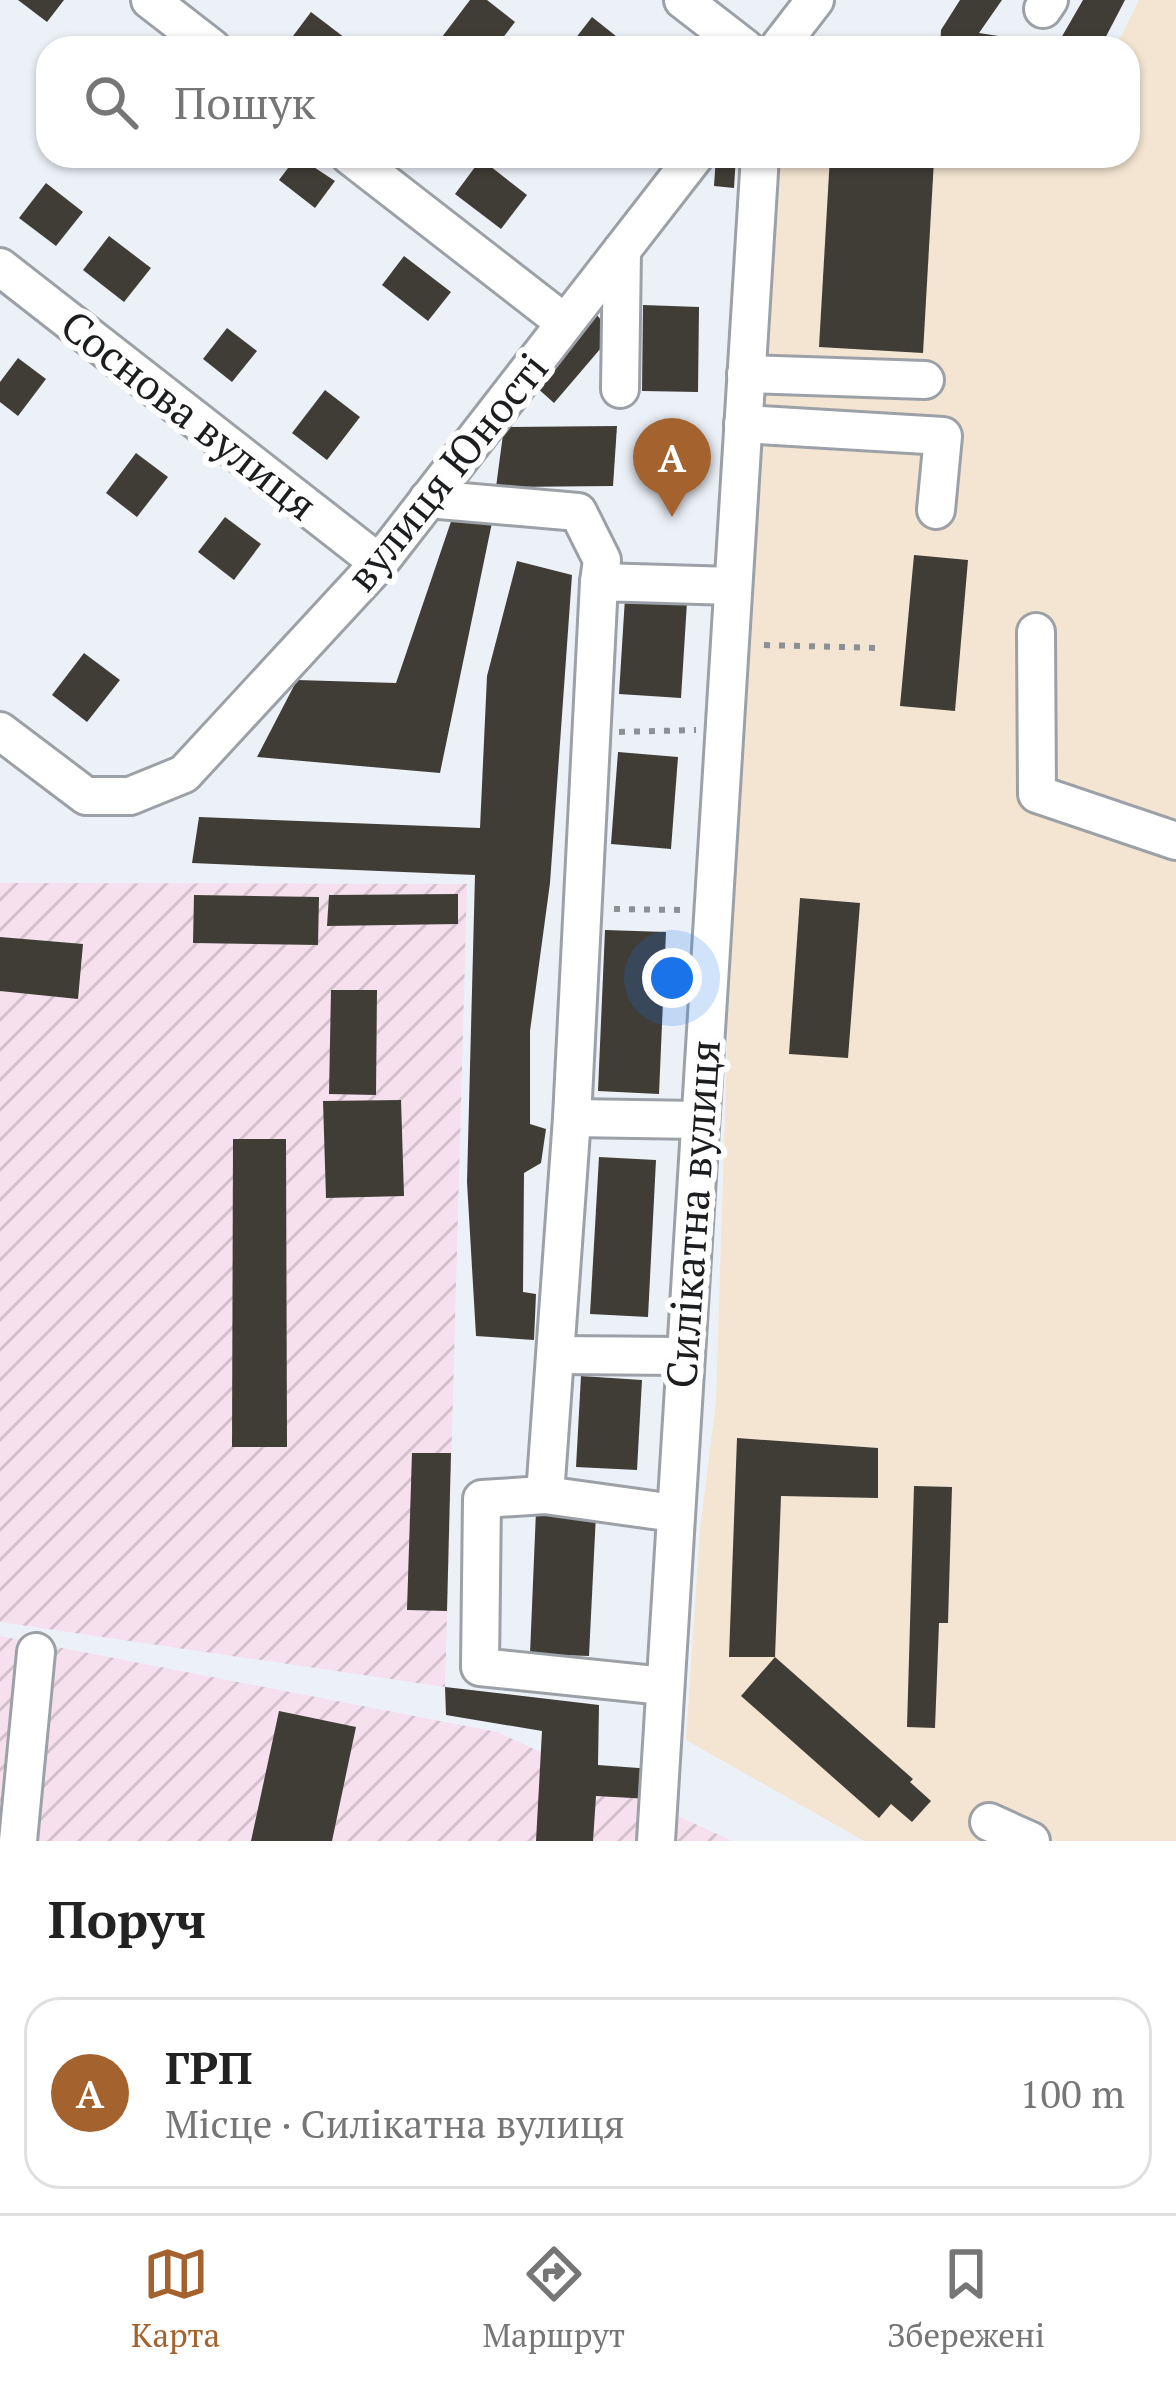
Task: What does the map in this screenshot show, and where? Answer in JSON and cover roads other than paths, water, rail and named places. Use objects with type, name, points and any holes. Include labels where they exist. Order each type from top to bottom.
[{"type":"street","points":[[150,0],[196,36]]},
{"type":"street","points":[[683,0],[730,36]]},
{"type":"street","points":[[787,36],[815,0]]},
{"type":"street","points":[[365,168],[565,323]]},
{"type":"street","name":"вулиця Юності","points":[[0,731],[86,796],[130,796],[184,774],[379,563],[685,168]]},
{"type":"street","name":"Силікатна вулиця","points":[[656,1841],[759,168]]},
{"type":"street","points":[[620,389],[622,250]]},
{"type":"street","name":"Соснова вулиця","points":[[0,267],[379,563]]},
{"type":"street","points":[[746,374],[925,380]]},
{"type":"street","points":[[743,424],[943,436],[937,510]]},
{"type":"street","points":[[428,499],[554,506],[578,512],[602,560],[572,1118],[545,1495]]},
{"type":"street","points":[[599,582],[733,586]]},
{"type":"street","points":[[1036,632],[1037,794],[1176,841]]},
{"type":"street","points":[[572,1118],[699,1120]]},
{"type":"street","points":[[557,1355],[684,1356]]},
{"type":"street","points":[[664,1686],[480,1667],[482,1499],[545,1495],[674,1514]]},
{"type":"street","points":[[19,1841],[36,1652]]},
{"type":"street","points":[[989,1822],[1031,1841]]},
{"type":"place","name":"ГРП","points":[[672,517]]}]
